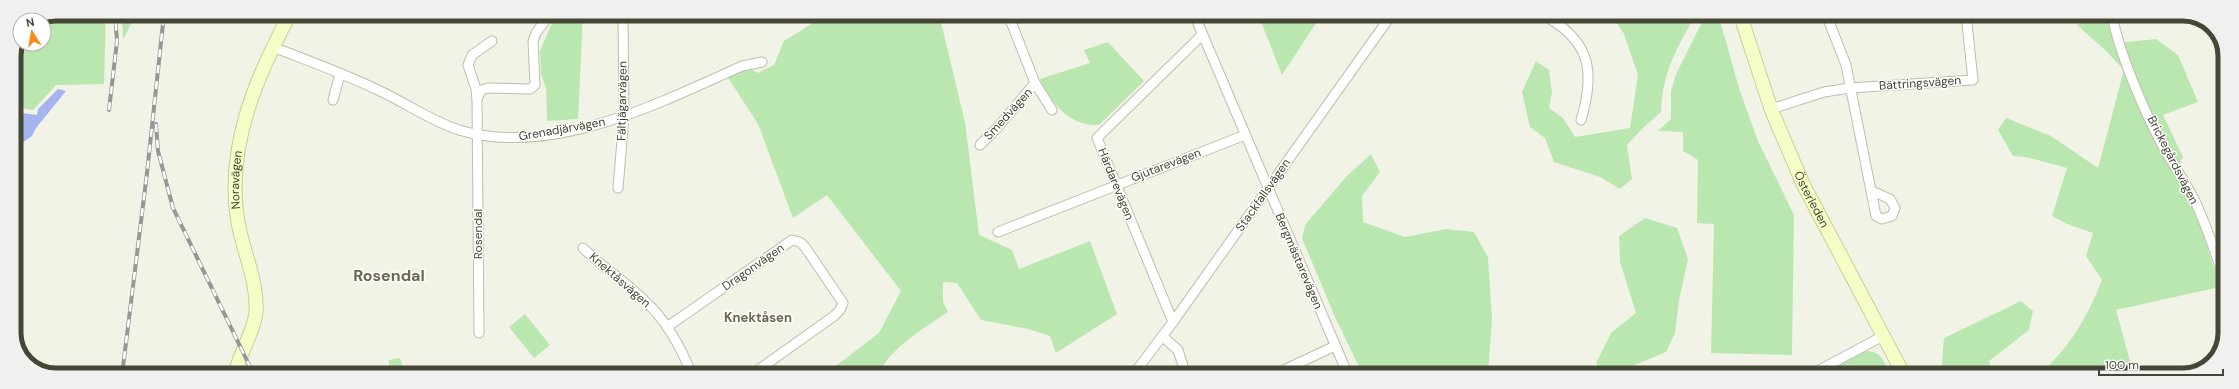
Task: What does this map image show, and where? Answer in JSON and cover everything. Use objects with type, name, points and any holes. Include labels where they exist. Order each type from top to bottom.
[{"type":"main road","name":"Noravägen","points":[[236,368],[253,325],[256,300],[238,223],[234,189],[235,168],[248,112],[273,48],[286,21]]},
{"type":"main road","name":"Österleden","points":[[1742,21],[1771,109],[1803,184],[1900,368]]},
{"type":"street","points":[[477,99],[481,90],[488,88],[530,89],[535,85],[533,41],[536,33],[545,21]]},
{"type":"street","name":"Fältjägarvägen","points":[[618,188],[624,117],[623,21]]},
{"type":"street","name":"Smedvägen","points":[[1010,21],[1035,83],[1052,110]]},
{"type":"street","name":"Bergmästarevägen","points":[[1197,21],[1345,368]]},
{"type":"street","name":"Stackfallsvägen","points":[[1138,368],[1173,322],[1387,21]]},
{"type":"street","points":[[1553,21],[1566,29],[1584,53],[1590,81],[1588,98],[1581,120]]},
{"type":"street","points":[[1829,21],[1846,65],[1872,191]]},
{"type":"street","name":"Bättringsvägen","points":[[1771,109],[1824,92],[1850,88],[1973,80],[1967,21]]},
{"type":"street","name":"Brickegårdsvägen","points":[[2113,21],[2141,97],[2163,147],[2195,202],[2218,261]]},
{"type":"street","name":"Härdarevägen","points":[[1173,322],[1097,138],[1202,35]]},
{"type":"street","name":"Rosendal","points":[[479,334],[477,99],[476,89],[469,71],[469,60],[472,55],[492,41]]},
{"type":"street","name":"Grenadjärvägen","points":[[273,48],[340,74],[385,94],[441,123],[478,134],[513,138],[583,128],[624,117],[742,66],[762,62]]},
{"type":"street","points":[[333,100],[340,74]]},
{"type":"street","name":"Smedvägen","points":[[980,145],[998,127],[1035,83]]},
{"type":"street","name":"Gjutarevägen","points":[[998,232],[1245,135]]},
{"type":"street","name":"Dragonvägen","points":[[667,327],[792,240],[800,242],[806,247],[844,303],[834,316],[761,368]]},
{"type":"street","name":"Knektåsvägen","points":[[583,248],[603,268],[645,300],[667,327],[688,368]]},
{"type":"street","points":[[1162,336],[1178,350],[1184,368]]},
{"type":"street","points":[[1823,368],[1883,336]]},
{"type":"street","points":[[1288,368],[1335,346]]},
{"type":"green space","points":[[106,21],[104,84],[56,85],[33,110],[21,108],[22,52],[52,52],[52,22]]},
{"type":"green space","points":[[122,21],[132,21],[123,40]]},
{"type":"green space","points":[[553,21],[583,21],[578,119],[547,121],[546,88],[541,74],[540,51]]},
{"type":"green space","points":[[816,21],[941,21],[965,122],[979,235],[1012,250],[1019,269],[1090,241],[1117,314],[1056,353],[1050,336],[1028,329],[981,320],[957,283],[943,282],[943,302],[948,312],[908,339],[890,356],[882,368],[833,368],[879,333],[901,291],[827,195],[793,218],[758,124],[727,76],[748,67],[758,73],[774,65],[784,41]]},
{"type":"green space","points":[[1261,21],[1317,21],[1282,75]]},
{"type":"green space","points":[[1616,21],[1692,21],[1677,50],[1668,72],[1664,84],[1661,112],[1627,145],[1632,179],[1620,189],[1600,177],[1554,162],[1545,138],[1530,127],[1522,92],[1536,61],[1549,70],[1552,92],[1549,108],[1563,118],[1575,137],[1630,128],[1638,75],[1624,34]]},
{"type":"green space","points":[[1702,21],[1720,21],[1740,91],[1758,141],[1794,215],[1792,355],[1711,353],[1714,224],[1697,223],[1698,160],[1683,151],[1683,132],[1658,131],[1671,119],[1671,91],[1676,74]]},
{"type":"green space","points":[[2081,21],[2109,21],[2114,26],[2119,43],[2156,39],[2178,55],[2198,102],[2163,115],[2183,157],[2174,174],[2196,212],[2218,281],[2218,287],[2116,310],[2132,368],[2046,368],[2063,350],[2085,317],[2102,280],[2086,256],[2093,233],[2067,224],[2052,216],[2067,168],[2026,157],[2013,156],[1998,130],[2006,118],[2051,136],[2098,168],[2124,70],[2104,49],[2077,25]]},
{"type":"green space","points":[[1108,42],[1144,81],[1099,125],[1089,125],[1070,118],[1063,112],[1050,97],[1040,79],[1090,63],[1084,50]]},
{"type":"green space","points":[[1371,154],[1380,172],[1362,196],[1363,222],[1405,237],[1446,229],[1474,232],[1488,257],[1492,319],[1488,368],[1360,368],[1335,317],[1302,238],[1305,225],[1346,177]]},
{"type":"green space","points":[[1645,218],[1677,228],[1688,259],[1679,300],[1675,333],[1666,352],[1628,368],[1599,368],[1596,363],[1611,333],[1636,313],[1620,262],[1619,236]]},
{"type":"green space","points":[[2021,301],[2033,311],[2029,330],[1989,361],[1991,368],[1942,368],[1944,338]]},
{"type":"green space","points":[[525,314],[550,345],[534,358],[509,327]]},
{"type":"green space","points":[[1863,351],[1869,351],[1878,354],[1886,368],[1832,368]]},
{"type":"green space","points":[[400,358],[403,368],[389,368],[389,360]]},
{"type":"water","points":[[58,89],[66,91],[36,128],[32,136],[21,143],[21,113],[37,115],[38,109]]},
{"type":"railway","points":[[109,110],[117,41],[116,21]]},
{"type":"railway","points":[[123,368],[147,173],[163,21]]},
{"type":"railway","points":[[156,124],[158,151],[173,208],[251,368]]},
{"type":"district","name":"Rosendal","points":[[389,275]]},
{"type":"district","name":"Knektåsen","points":[[758,317]]}]
